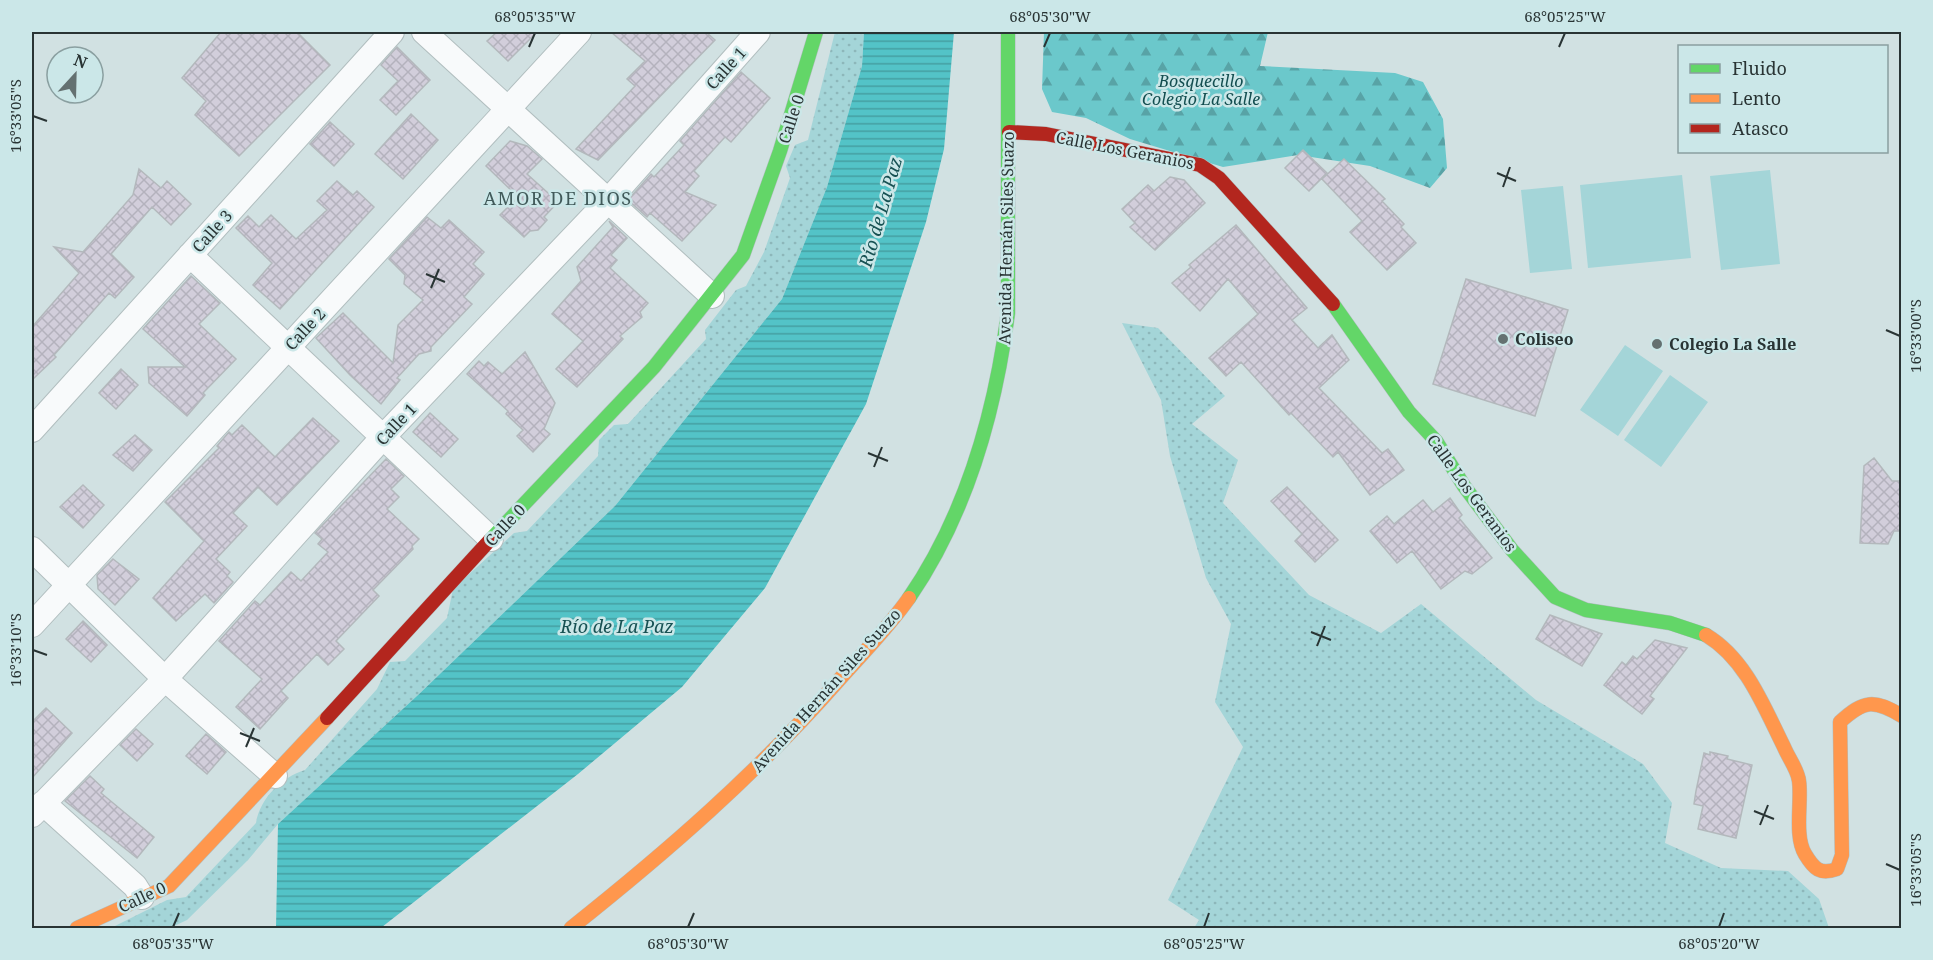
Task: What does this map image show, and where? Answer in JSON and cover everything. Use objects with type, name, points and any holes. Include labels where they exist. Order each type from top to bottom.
[{"type":"street","name":"Calle 3","points":[[32,430],[392,32]]},
{"type":"street","points":[[424,32],[712,296]]},
{"type":"street","name":"Calle 2","points":[[32,625],[579,32]]},
{"type":"street","name":"Calle 1","points":[[37,809],[165,679],[383,437],[607,202],[759,32]]},
{"type":"street","name":"Calle 0","points":[[77,928],[169,886],[275,776],[491,539],[654,367],[742,255],[780,151],[816,32]]},
{"type":"street","name":"Avenida Hernán Siles Suazo","points":[[571,928],[724,801],[843,676],[879,635],[919,583],[952,518],[998,387],[1008,313],[1008,32]]},
{"type":"street","name":"Calle Los Geranios","points":[[1009,132],[1046,135],[1169,157],[1200,165],[1219,178],[1331,301],[1409,412],[1436,441],[1464,486],[1512,550],[1555,597],[1586,610],[1680,626],[1708,635],[1732,655],[1756,691],[1798,779],[1803,852],[1817,871],[1825,873],[1837,869],[1842,855],[1840,722],[1854,709],[1866,703],[1883,704],[1902,716]]},
{"type":"street","points":[[190,255],[491,539]]},
{"type":"street","points":[[32,549],[165,679],[275,776]]},
{"type":"street","points":[[37,809],[135,886],[142,897]]},
{"type":"shaded area","points":[[835,32],[864,32],[862,66],[827,187],[782,299],[615,506],[418,695],[278,824],[248,860],[187,920],[170,928],[111,928],[167,900],[186,897],[256,823],[262,805],[273,790],[296,773],[305,770],[377,689],[390,662],[405,661],[447,618],[453,589],[514,533],[527,531],[598,456],[599,440],[614,425],[628,424],[706,339],[705,330],[736,290],[746,286],[764,252],[790,178],[786,166],[795,145],[808,140]]},
{"type":"shaded area","points":[[1770,170],[1780,264],[1721,270],[1710,176]]},
{"type":"shaded area","points":[[1682,175],[1691,258],[1588,268],[1580,185]]},
{"type":"shaded area","points":[[1563,186],[1572,269],[1530,273],[1521,190]]},
{"type":"shaded area","points":[[1122,323],[1158,328],[1225,396],[1192,424],[1238,460],[1223,503],[1309,595],[1381,633],[1421,604],[1536,700],[1643,764],[1672,803],[1665,843],[1721,868],[1788,871],[1819,899],[1829,928],[1194,928],[1199,920],[1168,900],[1243,747],[1215,702],[1231,624],[1206,578],[1170,456],[1161,400]]},
{"type":"shaded area","points":[[1625,345],[1663,371],[1618,436],[1580,410]]},
{"type":"shaded area","points":[[1670,375],[1708,402],[1661,467],[1624,440]]},
{"type":"green space","name":"Bosquecillo Colegio La Salle","points":[[1044,32],[1268,32],[1260,66],[1395,73],[1423,82],[1443,119],[1447,168],[1430,188],[1370,166],[1298,155],[1223,167],[1130,139],[1086,118],[1052,112],[1042,89]]},
{"type":"water","name":"Río de La Paz","points":[[864,32],[954,32],[944,149],[926,222],[866,404],[765,588],[682,687],[578,774],[382,927],[276,928],[278,824],[418,695],[615,506],[782,299],[827,187],[862,66]]},
{"type":"building","points":[[221,32],[297,32],[330,65],[239,156],[195,115],[206,101],[182,78]]},
{"type":"building","points":[[497,32],[537,32],[508,61],[487,41]]},
{"type":"building","points":[[611,32],[706,32],[715,40],[598,160],[576,149],[635,86],[627,79],[645,61]]},
{"type":"building","points":[[397,47],[430,80],[396,115],[380,100],[398,81],[381,65]]},
{"type":"building","points":[[741,72],[770,98],[731,142],[725,137],[694,171],[699,176],[685,192],[716,205],[682,241],[650,213],[647,217],[628,200],[651,174],[654,177],[684,145],[680,141]]},
{"type":"building","points":[[411,114],[438,140],[403,179],[375,154]]},
{"type":"building","points":[[330,122],[354,144],[334,166],[310,144]]},
{"type":"building","points":[[510,141],[527,146],[542,159],[527,174],[558,202],[544,217],[547,220],[538,230],[530,231],[524,237],[500,215],[518,197],[486,166]]},
{"type":"building","points":[[1303,150],[1327,173],[1309,191],[1285,168]]},
{"type":"building","points":[[1344,159],[1385,199],[1382,201],[1404,224],[1401,227],[1416,243],[1387,270],[1350,232],[1362,221],[1322,179]]},
{"type":"building","points":[[139,169],[161,188],[167,181],[191,204],[171,225],[152,207],[111,254],[134,277],[115,298],[109,293],[54,355],[56,357],[32,380],[32,327],[79,273],[54,247],[83,252],[133,195]]},
{"type":"building","points":[[1170,177],[1184,180],[1205,203],[1155,250],[1130,227],[1135,223],[1122,209],[1148,185],[1154,191]]},
{"type":"building","points":[[337,181],[353,195],[357,191],[374,207],[280,309],[253,285],[272,263],[236,228],[248,216],[259,227],[271,215],[296,239],[327,210],[317,201]]},
{"type":"building","points":[[427,217],[441,228],[449,220],[484,252],[473,264],[484,274],[464,297],[472,304],[431,347],[431,351],[419,354],[397,378],[400,380],[381,404],[316,338],[343,313],[393,363],[398,325],[423,300],[404,284],[405,275],[389,259]]},
{"type":"building","points":[[609,221],[627,238],[611,255],[617,260],[610,268],[648,303],[640,312],[642,317],[620,336],[623,339],[577,387],[556,369],[583,341],[552,314],[581,281],[577,267],[613,227]]},
{"type":"building","points":[[1236,225],[1307,308],[1292,320],[1318,348],[1332,335],[1349,360],[1319,388],[1382,453],[1388,449],[1404,470],[1370,495],[1338,452],[1333,457],[1291,413],[1289,415],[1241,362],[1226,376],[1209,358],[1258,314],[1228,279],[1200,311],[1172,283],[1191,267],[1189,265]]},
{"type":"building","points":[[191,276],[220,303],[199,324],[236,359],[203,393],[205,395],[187,416],[149,383],[148,367],[185,367],[143,329]]},
{"type":"building","name":"Coliseo","points":[[1466,279],[1568,310],[1535,416],[1433,384]]},
{"type":"building","points":[[525,352],[555,403],[544,429],[550,434],[533,452],[517,436],[523,430],[506,414],[508,411],[467,374],[479,361],[484,366],[488,362],[502,374]]},
{"type":"building","points":[[121,369],[138,385],[116,409],[99,393]]},
{"type":"building","points":[[430,413],[458,439],[441,457],[413,432]]},
{"type":"building","points":[[313,418],[339,441],[277,505],[258,487],[233,513],[247,526],[216,559],[230,572],[227,576],[233,582],[214,603],[205,594],[176,621],[153,598],[204,541],[165,502],[219,448],[217,446],[229,432],[232,435],[242,425],[275,457]]},
{"type":"building","points":[[135,435],[152,450],[133,471],[113,455]]},
{"type":"building","points":[[1874,458],[1892,481],[1902,481],[1902,531],[1894,531],[1888,544],[1860,543],[1864,466]]},
{"type":"building","points":[[386,459],[404,476],[391,489],[399,497],[387,509],[419,539],[412,546],[413,549],[373,590],[379,596],[336,641],[344,649],[328,665],[317,654],[281,691],[288,698],[260,729],[236,707],[262,679],[219,641],[255,601],[260,605],[291,572],[301,581],[328,552],[318,544],[322,539],[315,533]]},
{"type":"building","points":[[83,485],[104,505],[83,528],[60,507]]},
{"type":"building","points":[[1287,487],[1338,540],[1315,562],[1295,541],[1302,534],[1271,501]]},
{"type":"building","points":[[1450,498],[1462,515],[1459,518],[1492,558],[1472,574],[1465,571],[1441,589],[1412,551],[1397,563],[1370,531],[1387,516],[1394,524],[1423,500],[1433,512]]},
{"type":"building","points":[[113,559],[139,579],[115,605],[98,589],[97,575]]},
{"type":"building","points":[[1550,615],[1602,634],[1582,666],[1536,639]]},
{"type":"building","points":[[83,621],[107,645],[91,662],[66,639]]},
{"type":"building","points":[[1655,640],[1687,648],[1650,696],[1654,699],[1642,714],[1604,685],[1622,662],[1626,665],[1633,656],[1637,659]]},
{"type":"building","points":[[46,708],[72,733],[32,778],[32,722]]},
{"type":"building","points":[[136,729],[153,744],[137,761],[120,745]]},
{"type":"building","points":[[206,734],[226,752],[207,774],[186,756]]},
{"type":"building","points":[[1710,752],[1752,765],[1736,838],[1698,829],[1703,806],[1694,804],[1696,791],[1704,753],[1710,755]]},
{"type":"building","points":[[90,776],[104,789],[101,793],[154,837],[137,858],[65,801]]},
{"type":"traffic: fast","points":[[490,540],[654,367],[743,255],[780,151],[816,32]]},
{"type":"traffic: fast","points":[[909,598],[947,532],[962,497],[986,425],[1002,350],[1008,313],[1008,32]]},
{"type":"traffic: fast","points":[[1333,304],[1409,412],[1436,441],[1464,486],[1512,550],[1555,597],[1586,610],[1670,623],[1706,635]]},
{"type":"traffic: slow","points":[[571,928],[677,840],[743,780],[807,715],[884,630],[909,598]]},
{"type":"traffic: slow","points":[[1706,635],[1720,645],[1743,670],[1761,700],[1795,768],[1800,789],[1799,828],[1802,847],[1808,859],[1822,871],[1837,869],[1842,855],[1840,722],[1856,709],[1870,704],[1884,707],[1902,716]]},
{"type":"traffic: slow","points":[[77,928],[169,886],[327,718]]},
{"type":"traffic: jam","points":[[1009,132],[1046,134],[1200,165],[1219,178],[1333,304]]},
{"type":"traffic: jam","points":[[327,718],[490,540]]},
{"type":"place","name":"Coliseo","points":[[1503,339]]},
{"type":"place","name":"Colegio La Salle","points":[[1657,344]]},
{"type":"district","name":"AMOR DE DIOS","points":[[558,198]]}]
